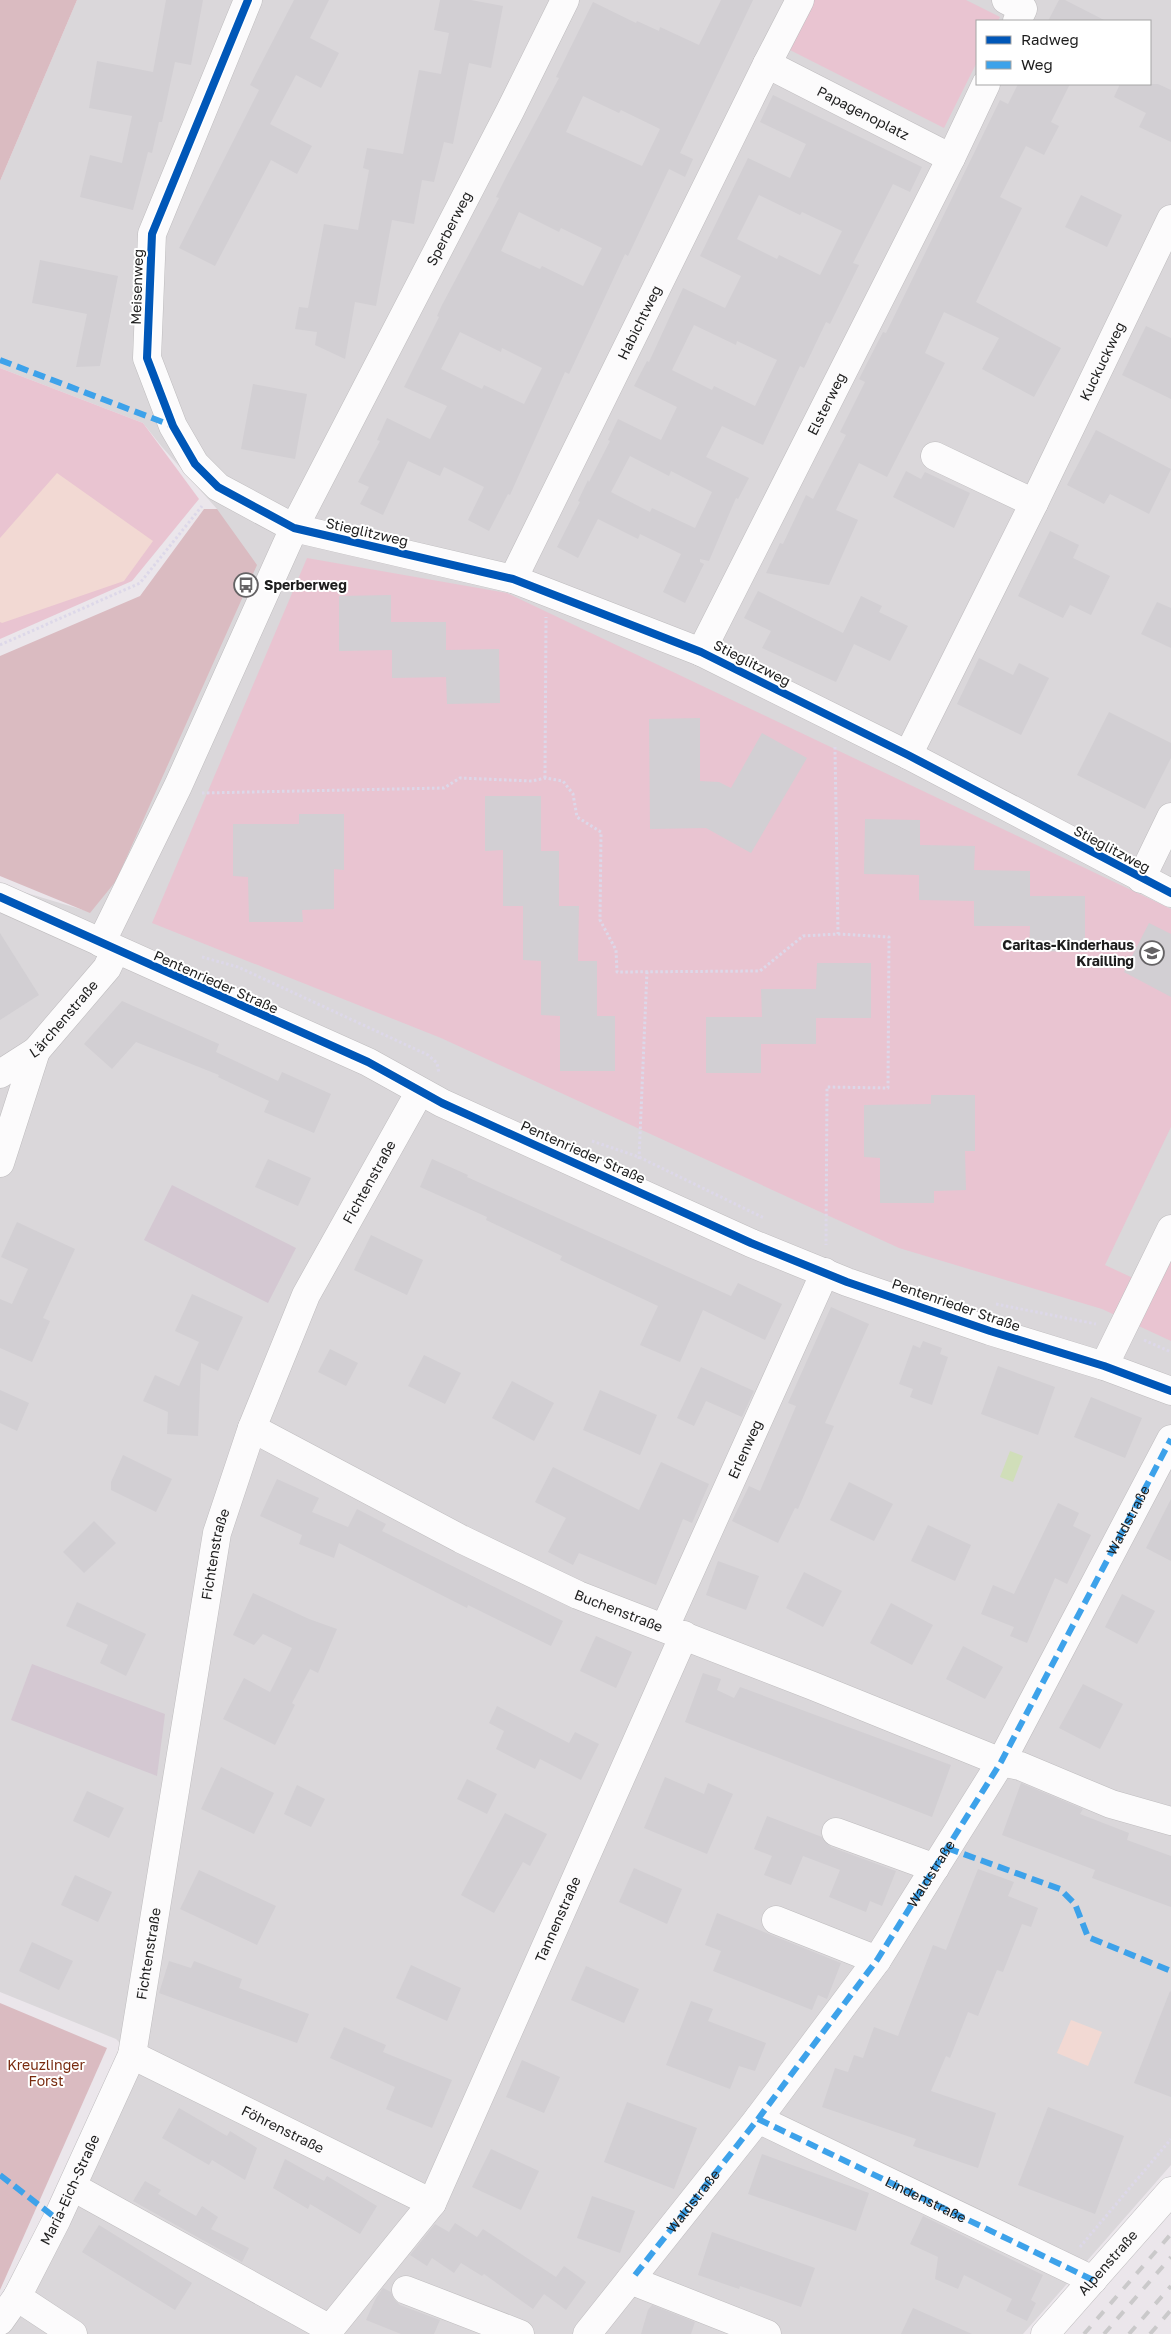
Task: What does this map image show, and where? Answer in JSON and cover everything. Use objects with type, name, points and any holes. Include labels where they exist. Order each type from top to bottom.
[{"type":"street","name":"Meisenweg","points":[[248,0],[152,234],[147,358],[173,426],[195,464],[218,487],[294,528]]},
{"type":"street","name":"Sperberweg","points":[[108,947],[294,528],[565,0]]},
{"type":"street","points":[[767,64],[800,0]]},
{"type":"street","points":[[1006,0],[1023,9],[1018,20]]},
{"type":"street","name":"Papagenoplatz","points":[[767,64],[951,158]]},
{"type":"street","name":"Habichtweg","points":[[513,579],[767,64]]},
{"type":"street","points":[[951,158],[986,85]]},
{"type":"street","name":"Elsterweg","points":[[701,652],[951,158]]},
{"type":"street","name":"Kuckuckweg","points":[[908,755],[1034,503],[1171,219]]},
{"type":"street","points":[[935,456],[1034,503]]},
{"type":"street","name":"Stieglitzweg","points":[[294,528],[513,579],[701,652],[908,755],[1171,894]]},
{"type":"street","points":[[1141,879],[1171,817]]},
{"type":"street","name":"Pentenrieder Straße","points":[[0,898],[368,1062],[420,1092],[751,1243],[847,1282],[981,1328],[1104,1366],[1171,1391]]},
{"type":"street","name":"Lärchenstraße","points":[[0,1074],[36,1052],[107,968],[108,947]]},
{"type":"street","points":[[0,1163],[36,1052]]},
{"type":"street","name":"Fichtenstraße","points":[[132,2055],[217,1533],[252,1428],[306,1295],[420,1092]]},
{"type":"street","points":[[1104,1366],[1171,1229]]},
{"type":"street","name":"Erlenweg","points":[[674,1631],[825,1272]]},
{"type":"street","name":"Buchenstraße","points":[[252,1428],[462,1540],[578,1595],[674,1631],[1001,1762],[1020,1766],[1112,1804],[1171,1821]]},
{"type":"street","name":"Waldstraße","points":[[587,2334],[758,2119],[877,1960],[1001,1762],[1171,1439]]},
{"type":"street","name":"Tannenstraße","points":[[73,2187],[330,2329],[432,2203],[674,1631]]},
{"type":"street","points":[[836,1832],[935,1868]]},
{"type":"street","points":[[776,1920],[877,1960]]},
{"type":"street","name":"Maria-Eich-Straße","points":[[0,2321],[17,2297],[73,2187],[132,2055]]},
{"type":"street","name":"Föhrenstraße","points":[[132,2055],[432,2203]]},
{"type":"street","name":"Lindenstraße","points":[[758,2119],[1093,2280]]},
{"type":"street","name":"Alpenstraße","points":[[1044,2334],[1171,2191]]},
{"type":"street","points":[[633,2278],[767,2334]]},
{"type":"street","points":[[406,2290],[520,2334]]},
{"type":"street","points":[[17,2297],[73,2334]]},
{"type":"path","points":[[0,645],[140,583],[218,487]]},
{"type":"path","points":[[545,778],[546,592]]},
{"type":"path","points":[[835,719],[838,934]]},
{"type":"path","points":[[178,786],[205,794],[444,788],[460,778],[532,781],[545,778],[563,781],[573,794],[577,818],[601,832],[600,920],[616,950],[617,972],[760,971],[803,936],[838,934],[889,937],[888,1088],[827,1087],[826,1249],[817,1244]]},
{"type":"path","points":[[634,1189],[639,1157],[646,971]]},
{"type":"path","points":[[584,1138],[639,1157],[773,1222]]},
{"type":"path","points":[[995,1304],[1122,1330],[1171,1352]]},
{"type":"path","points":[[1064,2266],[1171,2139]]},
{"type":"shaded area","points":[[77,0],[1171,0],[1171,2165],[1023,2334],[0,2334],[132,2055],[116,2039],[0,1992],[0,885],[90,912],[217,509],[143,423],[0,368],[0,181]]},
{"type":"shaded area","points":[[811,0],[966,0],[1000,17],[998,20],[976,20],[976,64],[944,128],[786,48]]},
{"type":"shaded area","points":[[0,368],[143,423],[199,499],[132,581],[0,639]]},
{"type":"shaded area","points":[[57,473],[153,541],[124,581],[2,623],[0,622],[0,538]]},
{"type":"shaded area","points":[[307,558],[507,593],[1171,909],[1171,1341],[1102,1309],[899,1248],[441,1038],[152,923]]},
{"type":"shaded area","points":[[1171,1127],[1171,1237],[1148,1285],[1105,1265]]},
{"type":"shaded area","points":[[172,1185],[296,1248],[268,1303],[144,1240]]},
{"type":"shaded area","points":[[1010,1451],[1023,1456],[1013,1482],[1000,1477]]},
{"type":"shaded area","points":[[32,1664],[165,1714],[157,1776],[11,1720]]},
{"type":"shaded area","points":[[1071,2020],[1102,2032],[1088,2066],[1057,2053]]},
{"type":"green space","points":[[0,0],[77,0],[0,181]]},
{"type":"green space","points":[[204,509],[217,509],[257,565],[116,881],[90,913],[0,876],[0,656],[140,596]]},
{"type":"green space","name":"Kreuzlinger Forst","points":[[0,2003],[107,2048],[0,2290]]},
{"type":"building","points":[[166,0],[203,0],[191,65],[175,62],[162,122],[159,122],[152,153],[148,152],[133,210],[80,197],[90,155],[122,163],[132,116],[89,108],[97,61],[153,72]]},
{"type":"building","points":[[294,0],[329,0],[310,38],[339,53],[321,88],[296,75],[270,124],[312,146],[297,174],[271,160],[215,266],[179,248],[259,90],[250,85]]},
{"type":"building","points":[[440,0],[471,0],[503,6],[491,68],[469,63],[453,144],[444,142],[434,182],[422,180],[414,224],[392,220],[376,306],[355,302],[345,359],[315,345],[317,332],[295,329],[299,307],[308,308],[324,224],[358,230],[369,170],[363,168],[367,148],[403,154],[419,70],[441,74],[449,33],[434,30]]},
{"type":"building","points":[[721,0],[753,0],[680,153],[693,159],[685,177],[669,169],[628,256],[625,254],[569,374],[565,372],[510,495],[508,494],[489,531],[468,520],[484,487],[444,467],[440,476],[408,461],[383,515],[360,504],[369,487],[358,482],[380,441],[377,440],[387,418],[430,439],[447,406],[404,387],[439,317],[437,316],[442,305],[499,198],[496,197],[507,175],[559,78],[556,77],[593,2],[636,23],[637,21],[659,31],[660,27],[699,45]],"holes":[[[583,96],[619,113],[621,110],[660,129],[642,166],[566,132]],[[519,212],[559,232],[561,228],[602,248],[583,286],[542,266],[540,269],[501,251]],[[460,332],[501,352],[502,348],[542,368],[524,404],[484,385],[482,389],[441,369]]]},
{"type":"building","points":[[1059,0],[1065,0],[1104,20],[1049,20]]},
{"type":"building","points":[[1158,84],[1171,90],[1171,142],[1139,127],[1146,113],[1114,97],[1120,85]]},
{"type":"building","points":[[1018,85],[1070,85],[1051,122],[1059,126],[1044,155],[1026,146],[1000,197],[1022,208],[976,302],[1061,348],[1034,397],[982,369],[999,338],[944,312],[925,353],[945,363],[887,477],[859,463],[836,510],[858,520],[829,585],[766,573],[780,543],[783,544],[806,495],[813,499],[846,435],[840,432],[865,382],[859,379],[883,332],[886,333],[1000,100],[1008,104]]},
{"type":"building","points":[[773,95],[922,167],[910,192],[893,184],[853,263],[859,265],[830,324],[826,322],[804,368],[800,366],[763,445],[722,426],[706,457],[749,478],[738,499],[736,498],[709,561],[700,559],[700,562],[704,564],[685,603],[663,592],[681,554],[640,534],[638,539],[598,519],[578,558],[557,547],[580,502],[578,501],[588,480],[589,482],[610,441],[608,440],[618,419],[661,440],[677,407],[634,386],[647,361],[649,362],[683,288],[725,308],[741,276],[700,256],[748,158],[790,178],[806,144],[760,122]],"holes":[[[759,195],[800,215],[802,212],[842,231],[820,275],[779,255],[777,259],[737,239]],[[694,325],[736,345],[737,341],[777,360],[755,406],[714,386],[712,390],[672,370]],[[630,456],[669,476],[671,471],[712,492],[695,528],[652,508],[650,512],[611,492]]]},
{"type":"building","points":[[1081,195],[1122,215],[1107,247],[1065,227]]},
{"type":"building","points":[[40,260],[118,276],[100,366],[76,367],[87,314],[32,303]]},
{"type":"building","points":[[1146,326],[1171,338],[1171,399],[1122,375]]},
{"type":"building","points":[[253,384],[307,394],[295,459],[241,449]]},
{"type":"building","points":[[1096,430],[1171,469],[1149,514],[1110,494],[1104,504],[1067,485]]},
{"type":"building","points":[[906,471],[921,479],[925,472],[970,493],[954,528],[893,497]]},
{"type":"building","points":[[1050,531],[1079,545],[1073,558],[1110,576],[1091,615],[1070,605],[1063,618],[1018,596]]},
{"type":"building","points":[[758,591],[843,633],[861,596],[882,606],[879,612],[908,626],[890,661],[854,644],[836,682],[762,648],[771,631],[744,618]]},
{"type":"building","points":[[391,595],[391,622],[446,622],[446,650],[499,649],[500,703],[447,704],[446,677],[392,678],[392,650],[339,651],[339,596]]},
{"type":"building","points":[[1157,602],[1171,608],[1171,648],[1141,634]]},
{"type":"building","points":[[979,658],[1013,675],[1019,663],[1049,678],[1021,735],[957,704]]},
{"type":"building","points":[[1109,712],[1171,743],[1171,758],[1145,809],[1077,775]]},
{"type":"building","points":[[700,718],[700,781],[719,782],[731,788],[762,733],[807,758],[751,853],[706,828],[650,829],[649,719]]},
{"type":"building","points":[[485,796],[541,796],[541,851],[559,851],[559,906],[579,906],[578,961],[597,961],[597,1016],[615,1016],[615,1071],[560,1071],[560,1016],[541,1015],[541,961],[523,960],[523,906],[503,906],[503,850],[485,851]]},
{"type":"building","points":[[299,814],[344,814],[344,870],[334,869],[334,909],[302,910],[303,922],[249,922],[248,877],[233,876],[233,824],[299,824]]},
{"type":"building","points":[[865,819],[920,820],[920,845],[975,846],[974,870],[1030,871],[1030,896],[1085,896],[1085,952],[1029,951],[1030,926],[974,926],[974,901],[919,900],[919,875],[864,874]]},
{"type":"building","name":"Caritas-Kinderhaus Krailling","points":[[1149,923],[1171,934],[1171,997],[1124,972]]},
{"type":"building","points":[[0,933],[39,995],[0,1020]]},
{"type":"building","points":[[817,963],[871,963],[871,1018],[816,1018],[816,1044],[761,1044],[761,1073],[706,1073],[706,1017],[762,1017],[761,989],[816,989]]},
{"type":"building","points":[[122,1001],[219,1044],[216,1052],[278,1081],[282,1072],[331,1094],[314,1133],[264,1112],[269,1101],[218,1077],[219,1075],[136,1042],[112,1069],[84,1044]]},
{"type":"building","points":[[931,1095],[975,1095],[975,1151],[965,1151],[966,1190],[934,1191],[934,1203],[880,1203],[880,1158],[864,1157],[864,1105],[931,1104]]},
{"type":"building","points":[[268,1159],[311,1178],[298,1206],[255,1187]]},
{"type":"building","points":[[432,1159],[468,1175],[467,1177],[731,1296],[738,1283],[782,1304],[765,1340],[703,1310],[680,1362],[640,1345],[658,1306],[560,1260],[562,1256],[486,1220],[487,1217],[420,1187]]},
{"type":"building","points":[[17,1222],[75,1249],[43,1318],[50,1321],[32,1362],[0,1348],[0,1299],[12,1304],[28,1269],[1,1257]]},
{"type":"building","points":[[371,1235],[423,1260],[407,1295],[354,1270]]},
{"type":"building","points":[[192,1294],[243,1317],[218,1371],[201,1363],[198,1436],[167,1434],[168,1412],[143,1401],[155,1375],[179,1386],[199,1342],[175,1331]]},
{"type":"building","points":[[831,1307],[869,1324],[825,1423],[834,1426],[798,1509],[795,1508],[778,1543],[732,1521],[749,1486],[760,1491],[796,1406],[788,1403]]},
{"type":"building","points":[[923,1341],[942,1348],[940,1354],[948,1357],[932,1405],[910,1397],[913,1389],[899,1384],[913,1345],[920,1348]]},
{"type":"building","points":[[330,1349],[358,1363],[346,1386],[318,1372]]},
{"type":"building","points":[[424,1355],[461,1373],[445,1404],[408,1386]]},
{"type":"building","points":[[998,1366],[1055,1387],[1038,1435],[981,1414]]},
{"type":"building","points":[[701,1367],[754,1391],[742,1417],[706,1401],[694,1426],[677,1418]]},
{"type":"building","points":[[512,1381],[554,1403],[534,1441],[492,1418]]},
{"type":"building","points":[[0,1390],[29,1403],[17,1431],[0,1423]]},
{"type":"building","points":[[600,1390],[657,1415],[640,1455],[583,1430]]},
{"type":"building","points":[[1091,1397],[1142,1418],[1125,1458],[1074,1437]]},
{"type":"building","points":[[123,1455],[172,1479],[156,1512],[111,1490],[111,1482]]},
{"type":"building","points":[[661,1462],[709,1484],[692,1523],[683,1519],[656,1585],[579,1553],[573,1565],[548,1552],[566,1518],[535,1502],[553,1467],[639,1510]]},
{"type":"building","points":[[277,1479],[319,1498],[312,1512],[348,1527],[357,1509],[386,1524],[382,1531],[563,1621],[551,1646],[468,1605],[467,1608],[339,1543],[334,1558],[299,1544],[302,1535],[260,1516]]},
{"type":"building","points":[[849,1482],[893,1504],[874,1541],[830,1520]]},
{"type":"building","points":[[1171,1499],[1171,1561],[1146,1548]]},
{"type":"building","points":[[1058,1503],[1079,1513],[1073,1526],[1091,1535],[1067,1584],[1055,1578],[1027,1643],[1010,1636],[1014,1627],[981,1614],[993,1585],[1014,1594]]},
{"type":"building","points":[[94,1521],[116,1543],[84,1573],[63,1552]]},
{"type":"building","points":[[928,1525],[971,1545],[955,1581],[911,1561]]},
{"type":"building","points":[[718,1561],[759,1576],[746,1610],[706,1595]]},
{"type":"building","points":[[804,1572],[842,1591],[823,1627],[786,1608]]},
{"type":"building","points":[[253,1593],[309,1619],[337,1629],[318,1673],[310,1669],[292,1703],[295,1705],[275,1745],[223,1719],[244,1678],[270,1692],[292,1648],[263,1634],[254,1645],[233,1635]]},
{"type":"building","points":[[1122,1594],[1155,1611],[1137,1644],[1105,1627]]},
{"type":"building","points":[[77,1602],[146,1634],[126,1676],[100,1663],[108,1645],[66,1626]]},
{"type":"building","points":[[891,1603],[933,1625],[912,1665],[870,1643]]},
{"type":"building","points":[[596,1636],[632,1652],[616,1688],[580,1671]]},
{"type":"building","points":[[963,1646],[1003,1667],[985,1699],[946,1679]]},
{"type":"building","points":[[703,1673],[721,1679],[717,1690],[734,1698],[740,1687],[951,1765],[932,1817],[685,1722]]},
{"type":"building","points":[[1083,1684],[1123,1704],[1100,1749],[1059,1728]]},
{"type":"building","points":[[497,1706],[569,1743],[575,1732],[599,1744],[581,1780],[540,1759],[535,1769],[496,1749],[504,1731],[489,1723]]},
{"type":"building","points":[[221,1767],[274,1793],[254,1834],[201,1809]]},
{"type":"building","points":[[665,1777],[704,1794],[708,1783],[733,1794],[707,1854],[644,1828]]},
{"type":"building","points":[[467,1779],[497,1794],[487,1814],[457,1799]]},
{"type":"building","points":[[1021,1783],[1083,1809],[1080,1814],[1129,1833],[1127,1840],[1171,1856],[1171,1907],[1092,1878],[1095,1870],[1002,1835]]},
{"type":"building","points":[[297,1785],[325,1799],[311,1827],[284,1814]]},
{"type":"building","points":[[87,1791],[124,1808],[109,1838],[73,1821]]},
{"type":"building","points":[[505,1813],[547,1834],[530,1866],[523,1862],[494,1913],[461,1895]]},
{"type":"building","points":[[767,1816],[822,1837],[831,1847],[896,1871],[882,1906],[870,1901],[866,1912],[829,1897],[840,1870],[803,1856],[791,1885],[764,1875],[772,1856],[754,1849]]},
{"type":"building","points":[[634,1868],[682,1889],[667,1924],[619,1902]]},
{"type":"building","points":[[978,1869],[1014,1882],[1008,1896],[1038,1908],[1031,1927],[1022,1924],[1003,1972],[997,1970],[978,2016],[968,2012],[950,2058],[946,2056],[931,2091],[996,2113],[978,2168],[913,2146],[916,2139],[822,2107],[835,2068],[848,2072],[854,2055],[863,2058],[874,2027],[898,2036],[933,1945],[946,1950]]},
{"type":"building","points":[[199,1870],[276,1906],[257,1945],[180,1909]]},
{"type":"building","points":[[75,1875],[112,1892],[98,1922],[61,1905]]},
{"type":"building","points":[[717,1913],[841,1963],[827,1999],[818,1995],[812,2010],[713,1971],[721,1951],[705,1945]]},
{"type":"building","points":[[32,1942],[73,1961],[59,1990],[19,1971]]},
{"type":"building","points":[[169,1961],[191,1968],[194,1961],[242,1979],[239,1988],[309,2014],[297,2043],[159,1993]]},
{"type":"building","points":[[411,1965],[461,1988],[447,2021],[396,1998]]},
{"type":"building","points":[[586,1966],[639,1989],[624,2023],[571,2000]]},
{"type":"building","points":[[1171,1992],[1171,2097],[1134,2083]]},
{"type":"building","points":[[691,2001],[713,2009],[708,2021],[766,2043],[755,2071],[739,2066],[730,2089],[666,2065]]},
{"type":"building","points":[[344,2027],[386,2045],[383,2052],[452,2080],[432,2128],[386,2109],[395,2087],[330,2058]]},
{"type":"building","points":[[522,2060],[560,2077],[544,2113],[506,2097]]},
{"type":"building","points":[[627,2102],[697,2128],[674,2189],[604,2162]]},
{"type":"building","points":[[1048,2107],[1124,2136],[1095,2214],[1018,2185]]},
{"type":"building","points":[[179,2108],[227,2136],[230,2131],[257,2148],[245,2180],[212,2160],[209,2165],[162,2138]]},
{"type":"building","points":[[491,2149],[539,2171],[521,2210],[472,2187]]},
{"type":"building","points":[[762,2154],[869,2193],[856,2231],[748,2194]]},
{"type":"building","points":[[285,2159],[324,2181],[327,2176],[377,2206],[360,2234],[310,2204],[308,2209],[273,2188]]},
{"type":"building","points":[[145,2181],[161,2190],[158,2194],[196,2216],[202,2206],[218,2217],[211,2229],[249,2248],[242,2262],[133,2201]]},
{"type":"building","points":[[592,2196],[635,2211],[620,2253],[577,2238]]},
{"type":"building","points":[[923,2216],[1043,2275],[1031,2300],[1036,2303],[1027,2321],[1006,2311],[1012,2299],[964,2275],[958,2289],[935,2279],[938,2257],[910,2244]]},
{"type":"building","points":[[455,2223],[477,2237],[483,2229],[556,2277],[564,2266],[586,2282],[566,2310],[544,2294],[533,2309],[484,2274],[482,2276],[461,2263],[454,2273],[432,2258],[427,2266],[410,2255],[435,2224],[449,2232]]},
{"type":"building","points":[[99,2225],[192,2283],[175,2310],[82,2252]]},
{"type":"building","points":[[712,2232],[815,2268],[801,2307],[740,2286],[739,2289],[698,2275]]},
{"type":"building","points":[[383,2288],[391,2292],[394,2299],[400,2305],[440,2320],[434,2334],[401,2334],[366,2320]]},
{"type":"building","points":[[652,2305],[695,2322],[691,2334],[641,2334],[648,2310]]},
{"type":"building","points":[[913,2308],[972,2334],[901,2334]]},
{"type":"railway","points":[[1084,2334],[1171,2234]]},
{"type":"railway","points":[[1104,2334],[1171,2257]]},
{"type":"railway","points":[[1129,2334],[1171,2286]]},
{"type":"railway","points":[[1150,2334],[1171,2310]]},
{"type":"marked path","points":[[0,360],[173,426]]},
{"type":"marked path","points":[[635,2275],[758,2119],[877,1960],[1001,1762],[1171,1439]]},
{"type":"marked path","points":[[947,1848],[1060,1889],[1075,1904],[1088,1937],[1171,1971]]},
{"type":"marked path","points":[[758,2119],[1093,2280]]},
{"type":"marked path","points":[[0,2175],[57,2219]]},
{"type":"cycle path","points":[[248,0],[152,234],[147,358],[173,426],[195,464],[218,487],[294,528],[513,579],[701,652],[908,755],[1171,893]]},
{"type":"cycle path","points":[[0,897],[368,1062],[442,1103],[751,1243],[847,1282],[990,1331],[1104,1366],[1171,1391]]},
{"type":"place","name":"Sperberweg","points":[[246,585]]},
{"type":"place","name":"Caritas-Kinderhaus Krailling","points":[[1152,953]]}]
